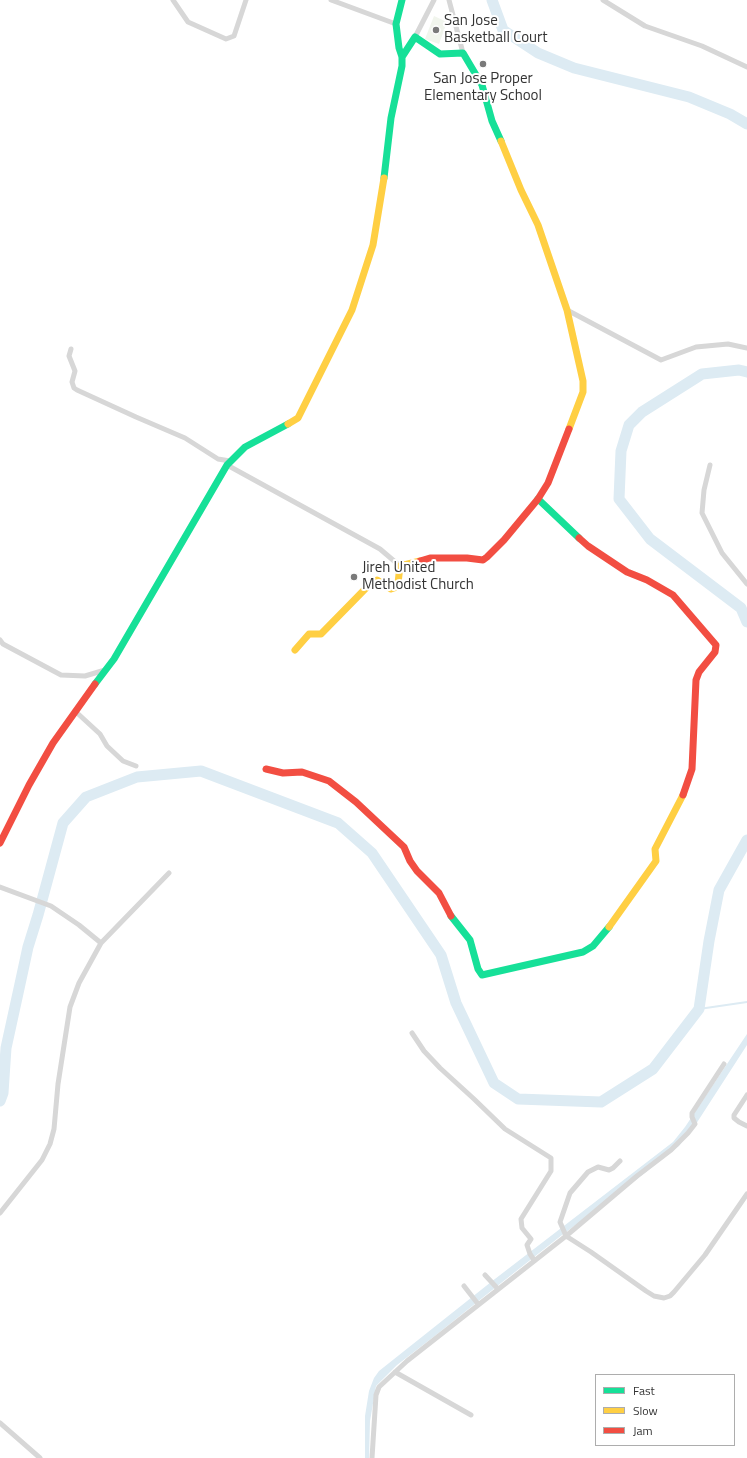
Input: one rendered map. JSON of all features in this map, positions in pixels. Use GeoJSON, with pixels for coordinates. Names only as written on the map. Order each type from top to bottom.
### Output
{"type":"FeatureCollection","features":[{"type":"Feature","properties":{"kind":"street"},"geometry":{"type":"LineString","coordinates":[[173,0],[188,22],[226,39],[234,36],[246,0]]}},
{"type":"Feature","properties":{"kind":"street"},"geometry":{"type":"LineString","coordinates":[[331,0],[396,24]]}},
{"type":"Feature","properties":{"kind":"street"},"geometry":{"type":"LineString","coordinates":[[0,843],[29,784],[53,743],[106,670],[132,630],[228,463],[245,447],[298,418],[352,310],[373,245],[383,183],[391,118],[402,66],[402,57],[399,48],[396,24],[402,0]]}},
{"type":"Feature","properties":{"kind":"street"},"geometry":{"type":"LineString","coordinates":[[402,57],[415,37],[434,0]]}},
{"type":"Feature","properties":{"kind":"street"},"geometry":{"type":"LineString","coordinates":[[400,566],[430,558],[467,558],[483,560],[504,540],[538,499],[548,483],[583,392],[583,381],[567,310],[538,225],[521,190],[492,122],[482,85],[463,53],[449,0]]}},
{"type":"Feature","properties":{"kind":"street"},"geometry":{"type":"LineString","coordinates":[[603,0],[646,26],[702,46],[747,67]]}},
{"type":"Feature","properties":{"kind":"street"},"geometry":{"type":"LineString","coordinates":[[415,37],[440,54],[463,53]]}},
{"type":"Feature","properties":{"kind":"street"},"geometry":{"type":"LineString","coordinates":[[567,310],[661,360],[696,347],[728,344],[747,348]]}},
{"type":"Feature","properties":{"kind":"street"},"geometry":{"type":"LineString","coordinates":[[71,349],[70,356],[75,371],[72,382],[74,388],[185,438],[218,459],[228,463],[380,549],[400,566]]}},
{"type":"Feature","properties":{"kind":"street"},"geometry":{"type":"LineString","coordinates":[[710,465],[704,490],[702,513],[722,553],[747,584]]}},
{"type":"Feature","properties":{"kind":"street"},"geometry":{"type":"LineString","coordinates":[[266,769],[283,774],[302,772],[329,781],[356,802],[404,847],[410,861],[417,871],[440,893],[451,916],[470,940],[478,969],[482,975],[583,952],[593,946],[624,908],[656,861],[655,849],[686,790],[692,769],[696,680],[699,672],[715,652],[716,645],[673,595],[647,580],[627,572],[588,546],[538,499]]}},
{"type":"Feature","properties":{"kind":"street"},"geometry":{"type":"LineString","coordinates":[[295,650],[309,634],[321,634],[370,584],[377,580],[387,588],[394,588],[398,583],[400,566]]}},
{"type":"Feature","properties":{"kind":"street"},"geometry":{"type":"LineString","coordinates":[[0,640],[61,675],[85,676],[106,670]]}},
{"type":"Feature","properties":{"kind":"street"},"geometry":{"type":"LineString","coordinates":[[76,710],[100,734],[108,746],[123,761],[136,766]]}},
{"type":"Feature","properties":{"kind":"street"},"geometry":{"type":"LineString","coordinates":[[0,1213],[48,1151],[54,1129],[57,1089],[70,1007],[79,983],[101,943],[168,873]]}},
{"type":"Feature","properties":{"kind":"street"},"geometry":{"type":"LineString","coordinates":[[0,887],[51,906],[79,925],[101,943]]}},
{"type":"Feature","properties":{"kind":"street"},"geometry":{"type":"LineString","coordinates":[[412,1033],[424,1051],[440,1068],[505,1129],[551,1158],[551,1170],[521,1219],[522,1228],[531,1239],[527,1245],[532,1257]]}},
{"type":"Feature","properties":{"kind":"street"},"geometry":{"type":"LineString","coordinates":[[372,1458],[376,1395],[379,1387],[476,1301],[679,1143],[695,1124],[692,1112],[724,1064]]}},
{"type":"Feature","properties":{"kind":"street"},"geometry":{"type":"LineString","coordinates":[[747,1095],[734,1115],[734,1118],[747,1126]]}},
{"type":"Feature","properties":{"kind":"street"},"geometry":{"type":"LineString","coordinates":[[620,1160],[610,1170],[598,1167],[588,1172],[570,1193],[560,1222],[565,1232],[654,1296],[664,1298],[670,1296],[674,1292],[705,1255],[747,1194]]}},
{"type":"Feature","properties":{"kind":"street"},"geometry":{"type":"LineString","coordinates":[[486,1275],[496,1286]]}},
{"type":"Feature","properties":{"kind":"street"},"geometry":{"type":"LineString","coordinates":[[464,1286],[476,1301]]}},
{"type":"Feature","properties":{"kind":"street"},"geometry":{"type":"LineString","coordinates":[[395,1372],[471,1415]]}},
{"type":"Feature","properties":{"kind":"street"},"geometry":{"type":"LineString","coordinates":[[0,1423],[40,1458]]}},
{"type":"Feature","properties":{"kind":"shaded area","name":"San Jose Basketball Court"},"geometry":{"type":"Polygon","coordinates":[[[434,16],[447,22],[439,44],[425,39],[434,16]]]}},
{"type":"Feature","properties":{"kind":"shaded area"},"geometry":{"type":"Polygon","coordinates":[[[747,1034],[747,1045],[696,1124],[679,1146],[562,1235],[397,1365],[376,1386],[370,1421],[369,1458],[365,1458],[365,1416],[369,1391],[374,1378],[379,1371],[491,1282],[673,1142],[685,1127],[747,1034]]]}},
{"type":"Feature","properties":{"kind":"waterway"},"geometry":{"type":"LineString","coordinates":[[492,0],[503,30],[538,53],[574,68],[689,97],[730,114],[747,124]]}},
{"type":"Feature","properties":{"kind":"waterway"},"geometry":{"type":"LineString","coordinates":[[747,372],[739,370],[702,374],[642,412],[629,425],[621,451],[619,499],[650,539],[741,608],[747,622]]}},
{"type":"Feature","properties":{"kind":"waterway"},"geometry":{"type":"LineString","coordinates":[[0,1101],[3,1093],[6,1048],[28,947],[63,823],[86,797],[137,777],[201,771],[338,823],[372,853],[441,955],[456,1003],[494,1083],[518,1099],[601,1102],[653,1069],[699,1009],[709,941],[719,890],[747,840]]}},
{"type":"Feature","properties":{"kind":"waterway"},"geometry":{"type":"LineString","coordinates":[[699,1009],[747,1002]]}},
{"type":"Feature","properties":{"kind":"traffic: fast"},"geometry":{"type":"LineString","coordinates":[[384,178],[391,118],[402,66],[402,57],[399,48],[396,24],[402,0]]}},
{"type":"Feature","properties":{"kind":"traffic: fast"},"geometry":{"type":"LineString","coordinates":[[402,57],[415,37],[440,54],[463,53],[482,85],[492,121],[501,141]]}},
{"type":"Feature","properties":{"kind":"traffic: fast"},"geometry":{"type":"LineString","coordinates":[[95,684],[114,659],[227,465],[245,447],[288,424]]}},
{"type":"Feature","properties":{"kind":"traffic: fast"},"geometry":{"type":"LineString","coordinates":[[538,499],[579,538]]}},
{"type":"Feature","properties":{"kind":"traffic: fast"},"geometry":{"type":"LineString","coordinates":[[451,916],[470,940],[478,969],[482,975],[583,952],[593,946],[609,927]]}},
{"type":"Feature","properties":{"kind":"traffic: slow"},"geometry":{"type":"LineString","coordinates":[[501,141],[521,190],[538,225],[567,310],[583,381],[583,392],[569,429]]}},
{"type":"Feature","properties":{"kind":"traffic: slow"},"geometry":{"type":"LineString","coordinates":[[288,424],[298,418],[352,310],[373,245],[384,178]]}},
{"type":"Feature","properties":{"kind":"traffic: slow"},"geometry":{"type":"LineString","coordinates":[[295,650],[309,634],[321,634],[370,584],[377,580],[391,589],[394,588],[398,583],[400,566],[420,561]]}},
{"type":"Feature","properties":{"kind":"traffic: slow"},"geometry":{"type":"LineString","coordinates":[[609,927],[656,861],[655,849],[683,795]]}},
{"type":"Feature","properties":{"kind":"traffic: jam"},"geometry":{"type":"LineString","coordinates":[[420,561],[430,558],[467,558],[483,560],[487,557],[504,540],[538,499],[548,483],[569,429]]}},
{"type":"Feature","properties":{"kind":"traffic: jam"},"geometry":{"type":"LineString","coordinates":[[579,538],[588,546],[627,572],[647,580],[673,595],[716,645],[715,652],[699,672],[696,680],[692,769],[683,795]]}},
{"type":"Feature","properties":{"kind":"traffic: jam"},"geometry":{"type":"LineString","coordinates":[[0,843],[29,785],[53,743],[95,684]]}},
{"type":"Feature","properties":{"kind":"traffic: jam"},"geometry":{"type":"LineString","coordinates":[[266,769],[283,773],[302,772],[329,781],[356,802],[404,847],[410,861],[417,871],[439,893],[451,916]]}},
{"type":"Feature","properties":{"kind":"place","name":"San Jose Basketball Court"},"geometry":{"type":"Point","coordinates":[436,30]}},
{"type":"Feature","properties":{"kind":"place","name":"San Jose Proper Elementary School"},"geometry":{"type":"Point","coordinates":[483,64]}},
{"type":"Feature","properties":{"kind":"place","name":"Jireh United Methodist Church"},"geometry":{"type":"Point","coordinates":[354,577]}}]}
